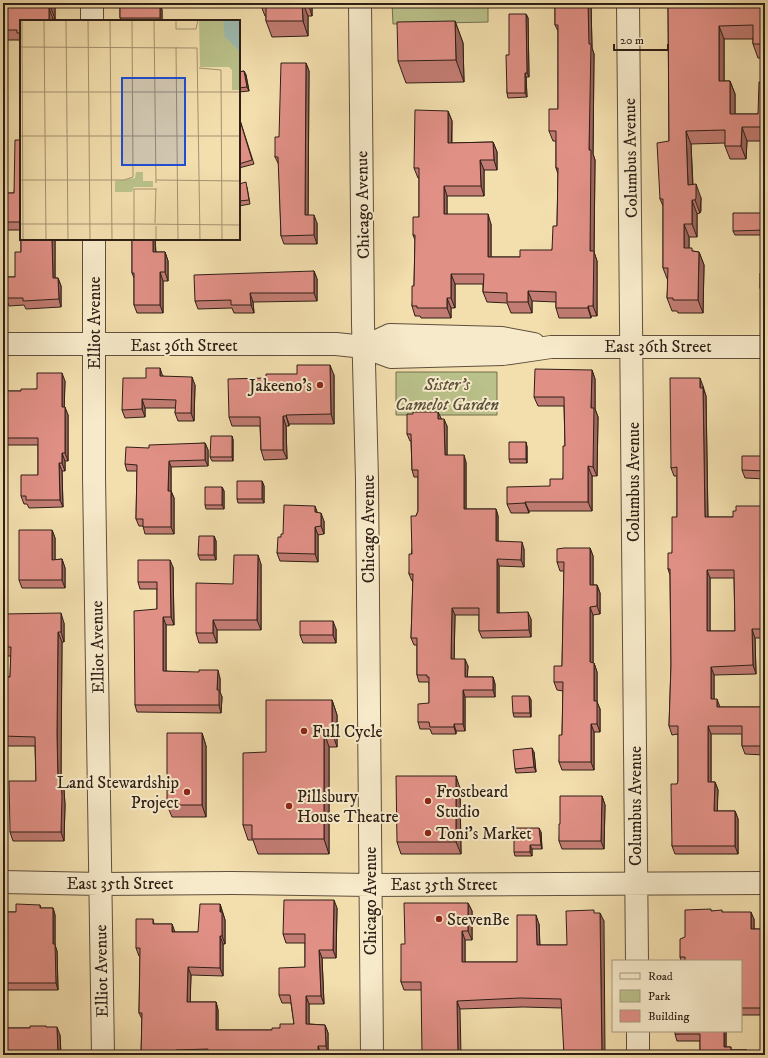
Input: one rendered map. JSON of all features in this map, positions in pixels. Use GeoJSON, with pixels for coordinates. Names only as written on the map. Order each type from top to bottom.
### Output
{"type":"FeatureCollection","features":[{"type":"Feature","properties":{"kind":"street"},"geometry":{"type":"LineString","coordinates":[[92,3],[92,20]]}},
{"type":"Feature","properties":{"kind":"street","name":"Chicago Avenue"},"geometry":{"type":"LineString","coordinates":[[360,3],[364,346],[368,480],[372,1055]]}},
{"type":"Feature","properties":{"kind":"street","name":"Columbus Avenue"},"geometry":{"type":"LineString","coordinates":[[628,3],[637,960]]}},
{"type":"Feature","properties":{"kind":"street","name":"Elliot Avenue"},"geometry":{"type":"LineString","coordinates":[[94,240],[94,476],[103,1055]]}},
{"type":"Feature","properties":{"kind":"street","name":"East 36th Street"},"geometry":{"type":"LineString","coordinates":[[3,344],[336,344],[364,346],[391,357],[503,354],[551,346],[765,347]]}},
{"type":"Feature","properties":{"kind":"street","name":"East 35th Street"},"geometry":{"type":"LineString","coordinates":[[3,882],[100,884],[231,883],[370,885],[765,883]]}},
{"type":"Feature","properties":{"kind":"street"},"geometry":{"type":"LineString","coordinates":[[638,1032],[638,1055]]}},
{"type":"Feature","properties":{"kind":"green space"},"geometry":{"type":"Polygon","coordinates":[[[392,3],[488,3],[488,22],[393,24],[392,3]]]}},
{"type":"Feature","properties":{"kind":"green space","name":"Sister's Camelot Garden"},"geometry":{"type":"Polygon","coordinates":[[[396,372],[497,372],[497,415],[396,415],[396,372]]]}},
{"type":"Feature","properties":{"kind":"building"},"geometry":{"type":"Polygon","coordinates":[[[3,3],[51,3],[51,8],[49,8],[49,20],[20,20],[20,33],[17,33],[17,30],[3,30],[3,3]]]}},
{"type":"Feature","properties":{"kind":"building"},"geometry":{"type":"Polygon","coordinates":[[[120,3],[160,3],[160,18],[120,18],[120,3]]]}},
{"type":"Feature","properties":{"kind":"building"},"geometry":{"type":"Polygon","coordinates":[[[266,3],[302,3],[303,21],[266,21],[266,3]]]}},
{"type":"Feature","properties":{"kind":"building"},"geometry":{"type":"Polygon","coordinates":[[[555,3],[588,3],[589,44],[591,44],[589,150],[591,150],[590,251],[594,251],[593,306],[588,306],[588,308],[556,308],[556,292],[528,291],[528,302],[507,302],[507,293],[483,292],[484,274],[451,274],[451,298],[447,298],[447,308],[417,308],[417,306],[412,306],[415,235],[413,235],[413,217],[419,217],[419,168],[414,168],[415,110],[448,111],[448,143],[493,142],[494,160],[480,160],[481,186],[444,186],[444,214],[488,214],[488,257],[520,257],[520,250],[552,250],[553,226],[557,226],[558,168],[556,168],[556,131],[549,131],[549,109],[558,109],[558,25],[555,25],[555,3]]]}},
{"type":"Feature","properties":{"kind":"building"},"geometry":{"type":"Polygon","coordinates":[[[668,3],[765,3],[765,44],[753,44],[753,25],[719,26],[719,81],[730,81],[730,114],[758,114],[759,82],[765,82],[765,127],[742,127],[741,146],[725,146],[725,130],[686,131],[688,185],[696,184],[696,198],[695,200],[692,200],[692,224],[684,224],[684,248],[692,248],[692,251],[699,252],[698,300],[673,300],[673,298],[667,298],[668,268],[663,268],[663,199],[660,199],[657,143],[669,141],[668,3]]]}},
{"type":"Feature","properties":{"kind":"building"},"geometry":{"type":"Polygon","coordinates":[[[509,14],[526,14],[527,73],[525,73],[525,93],[507,93],[506,55],[509,55],[509,14]]]}},
{"type":"Feature","properties":{"kind":"building"},"geometry":{"type":"Polygon","coordinates":[[[455,21],[456,60],[398,61],[397,22],[455,21]]]}},
{"type":"Feature","properties":{"kind":"building"},"geometry":{"type":"Polygon","coordinates":[[[281,63],[306,63],[305,215],[314,215],[314,235],[281,236],[278,157],[275,157],[275,137],[279,137],[281,63]]]}},
{"type":"Feature","properties":{"kind":"building"},"geometry":{"type":"Polygon","coordinates":[[[244,71],[247,87],[240,88],[240,72],[244,71]]]}},
{"type":"Feature","properties":{"kind":"building"},"geometry":{"type":"Polygon","coordinates":[[[240,120],[252,160],[240,164],[240,120]]]}},
{"type":"Feature","properties":{"kind":"building"},"geometry":{"type":"Polygon","coordinates":[[[15,140],[20,140],[20,222],[3,222],[3,193],[14,193],[15,140]]]}},
{"type":"Feature","properties":{"kind":"building"},"geometry":{"type":"Polygon","coordinates":[[[246,182],[249,200],[240,201],[240,184],[246,182]]]}},
{"type":"Feature","properties":{"kind":"building"},"geometry":{"type":"Polygon","coordinates":[[[733,213],[765,213],[765,230],[733,231],[733,213]]]}},
{"type":"Feature","properties":{"kind":"building"},"geometry":{"type":"Polygon","coordinates":[[[21,240],[52,240],[53,278],[58,278],[59,299],[23,301],[23,298],[6,298],[6,293],[3,293],[3,277],[15,277],[15,252],[21,252],[21,240]]]}},
{"type":"Feature","properties":{"kind":"building"},"geometry":{"type":"Polygon","coordinates":[[[132,240],[153,240],[153,252],[165,252],[165,272],[160,272],[160,305],[134,305],[134,273],[132,273],[132,240]]]}},
{"type":"Feature","properties":{"kind":"building"},"geometry":{"type":"Polygon","coordinates":[[[314,271],[314,293],[250,293],[251,305],[231,305],[231,300],[195,301],[194,275],[314,271]]]}},
{"type":"Feature","properties":{"kind":"building"},"geometry":{"type":"Polygon","coordinates":[[[760,273],[765,273],[765,288],[760,288],[760,273]]]}},
{"type":"Feature","properties":{"kind":"building"},"geometry":{"type":"Polygon","coordinates":[[[297,365],[330,365],[331,414],[283,416],[283,450],[261,450],[260,417],[229,417],[228,379],[266,378],[266,374],[297,374],[297,365]]]}},
{"type":"Feature","properties":{"kind":"building"},"geometry":{"type":"Polygon","coordinates":[[[146,368],[160,368],[160,376],[192,377],[191,413],[175,413],[176,400],[142,399],[142,409],[122,410],[123,378],[146,378],[146,368]]]}},
{"type":"Feature","properties":{"kind":"building"},"geometry":{"type":"Polygon","coordinates":[[[535,369],[592,370],[591,408],[594,408],[593,467],[588,466],[588,502],[525,502],[507,504],[507,487],[550,486],[550,479],[563,479],[563,446],[565,446],[564,397],[534,397],[535,369]]]}},
{"type":"Feature","properties":{"kind":"building"},"geometry":{"type":"Polygon","coordinates":[[[37,373],[62,373],[62,407],[65,407],[65,453],[62,453],[62,463],[59,463],[60,500],[26,500],[26,496],[21,496],[21,475],[38,475],[38,438],[3,438],[3,391],[37,389],[37,373]]]}},
{"type":"Feature","properties":{"kind":"building"},"geometry":{"type":"Polygon","coordinates":[[[670,378],[700,378],[700,388],[703,388],[705,517],[733,517],[733,511],[736,511],[736,506],[765,506],[765,629],[752,629],[753,665],[711,667],[711,699],[717,699],[717,707],[765,707],[765,746],[742,746],[742,726],[708,726],[708,782],[715,782],[714,811],[735,811],[735,846],[672,846],[671,784],[677,784],[678,781],[678,726],[669,726],[671,665],[670,569],[668,569],[668,553],[672,553],[672,517],[677,517],[677,467],[671,468],[670,378]],[[707,570],[707,631],[735,631],[734,570],[707,570]]]}},
{"type":"Feature","properties":{"kind":"building"},"geometry":{"type":"Polygon","coordinates":[[[413,412],[438,412],[438,419],[444,419],[445,455],[464,455],[464,509],[496,509],[496,541],[522,542],[521,560],[497,559],[497,613],[528,612],[529,630],[479,631],[479,608],[452,608],[451,659],[465,659],[465,677],[493,677],[493,690],[463,690],[463,724],[454,724],[454,727],[430,727],[429,722],[418,722],[418,704],[429,703],[429,677],[427,677],[427,675],[417,675],[417,638],[411,638],[413,574],[409,574],[409,554],[412,554],[411,516],[416,516],[418,511],[418,470],[412,470],[411,434],[407,434],[407,414],[413,414],[413,412]]]}},
{"type":"Feature","properties":{"kind":"building"},"geometry":{"type":"Polygon","coordinates":[[[762,422],[765,422],[765,471],[742,470],[742,456],[762,456],[762,422]]]}},
{"type":"Feature","properties":{"kind":"building"},"geometry":{"type":"Polygon","coordinates":[[[211,436],[232,436],[232,457],[210,457],[211,436]]]}},
{"type":"Feature","properties":{"kind":"building"},"geometry":{"type":"Polygon","coordinates":[[[509,442],[526,442],[526,459],[509,459],[509,442]]]}},
{"type":"Feature","properties":{"kind":"building"},"geometry":{"type":"Polygon","coordinates":[[[205,443],[205,460],[169,461],[168,491],[171,491],[171,527],[143,527],[143,519],[136,519],[137,465],[125,464],[126,447],[149,448],[149,445],[205,443]]]}},
{"type":"Feature","properties":{"kind":"building"},"geometry":{"type":"Polygon","coordinates":[[[237,481],[262,481],[262,499],[237,499],[237,481]]]}},
{"type":"Feature","properties":{"kind":"building"},"geometry":{"type":"Polygon","coordinates":[[[205,487],[222,487],[222,505],[205,505],[205,487]]]}},
{"type":"Feature","properties":{"kind":"building"},"geometry":{"type":"Polygon","coordinates":[[[284,505],[315,506],[315,512],[321,513],[321,526],[315,527],[315,554],[277,553],[278,537],[281,537],[281,534],[283,534],[284,505]]]}},
{"type":"Feature","properties":{"kind":"building"},"geometry":{"type":"Polygon","coordinates":[[[19,530],[52,530],[52,560],[62,559],[62,580],[19,580],[19,530]]]}},
{"type":"Feature","properties":{"kind":"building"},"geometry":{"type":"Polygon","coordinates":[[[199,536],[214,536],[214,555],[198,555],[199,536]]]}},
{"type":"Feature","properties":{"kind":"building"},"geometry":{"type":"Polygon","coordinates":[[[590,548],[590,585],[597,585],[597,606],[590,607],[590,662],[594,663],[594,701],[597,701],[597,724],[591,724],[591,762],[559,762],[559,735],[562,735],[563,682],[554,682],[554,666],[562,666],[564,562],[557,562],[557,549],[590,548]]]}},
{"type":"Feature","properties":{"kind":"building"},"geometry":{"type":"Polygon","coordinates":[[[234,555],[258,555],[257,620],[213,620],[213,633],[196,633],[196,583],[233,584],[234,555]]]}},
{"type":"Feature","properties":{"kind":"building"},"geometry":{"type":"Polygon","coordinates":[[[138,560],[170,560],[171,617],[163,617],[163,671],[199,672],[199,670],[218,670],[217,690],[219,690],[219,705],[135,705],[134,611],[157,609],[157,582],[138,582],[138,560]]]}},
{"type":"Feature","properties":{"kind":"building"},"geometry":{"type":"Polygon","coordinates":[[[61,613],[61,632],[58,632],[57,734],[58,781],[61,781],[62,796],[61,832],[10,832],[9,781],[36,781],[35,737],[3,736],[3,677],[10,677],[11,647],[3,647],[3,614],[61,613]]]}},
{"type":"Feature","properties":{"kind":"building"},"geometry":{"type":"Polygon","coordinates":[[[300,621],[333,621],[333,635],[300,635],[300,621]]]}},
{"type":"Feature","properties":{"kind":"building"},"geometry":{"type":"Polygon","coordinates":[[[512,696],[529,696],[530,713],[513,713],[512,696]]]}},
{"type":"Feature","properties":{"kind":"building"},"geometry":{"type":"Polygon","coordinates":[[[266,700],[332,700],[332,732],[324,732],[324,839],[252,839],[252,825],[243,825],[243,753],[266,752],[266,700]]]}},
{"type":"Feature","properties":{"kind":"building"},"geometry":{"type":"Polygon","coordinates":[[[167,733],[202,733],[202,805],[167,805],[167,733]]]}},
{"type":"Feature","properties":{"kind":"building"},"geometry":{"type":"Polygon","coordinates":[[[532,748],[534,767],[515,769],[513,750],[532,748]]]}},
{"type":"Feature","properties":{"kind":"building"},"geometry":{"type":"Polygon","coordinates":[[[396,776],[456,776],[456,842],[397,842],[396,776]]]}},
{"type":"Feature","properties":{"kind":"building"},"geometry":{"type":"Polygon","coordinates":[[[560,796],[602,796],[601,841],[559,841],[560,796]]]}},
{"type":"Feature","properties":{"kind":"building"},"geometry":{"type":"Polygon","coordinates":[[[514,828],[539,828],[541,845],[530,845],[530,852],[514,852],[514,828]]]}},
{"type":"Feature","properties":{"kind":"building"},"geometry":{"type":"Polygon","coordinates":[[[284,900],[334,900],[333,950],[319,950],[321,996],[306,996],[306,1024],[325,1025],[326,1046],[318,1046],[318,1055],[208,1055],[208,1049],[176,1050],[176,1055],[141,1055],[142,1013],[139,1013],[140,948],[136,948],[136,919],[153,919],[153,924],[172,924],[172,932],[198,932],[200,904],[220,904],[220,912],[222,912],[222,936],[220,936],[220,968],[188,967],[187,1002],[216,1002],[216,1030],[272,1030],[272,1028],[280,1028],[280,1024],[294,1024],[290,995],[279,995],[279,968],[305,967],[305,934],[283,934],[284,900]]]}},
{"type":"Feature","properties":{"kind":"building"},"geometry":{"type":"Polygon","coordinates":[[[404,903],[468,903],[468,931],[462,931],[462,962],[517,962],[517,915],[536,915],[537,945],[567,945],[566,911],[594,910],[594,913],[600,913],[602,1055],[564,1055],[561,999],[520,998],[457,1001],[458,1055],[422,1055],[421,982],[401,982],[401,944],[405,944],[404,903]]]}},
{"type":"Feature","properties":{"kind":"building"},"geometry":{"type":"Polygon","coordinates":[[[16,904],[40,905],[40,908],[53,908],[53,944],[55,944],[56,983],[3,983],[3,912],[16,912],[16,904]]]}},
{"type":"Feature","properties":{"kind":"building"},"geometry":{"type":"Polygon","coordinates":[[[711,909],[711,911],[722,910],[722,912],[751,912],[751,929],[765,929],[765,1008],[742,1008],[742,960],[685,960],[685,957],[680,957],[680,939],[685,937],[685,910],[711,909]]]}},
{"type":"Feature","properties":{"kind":"building"},"geometry":{"type":"Polygon","coordinates":[[[30,1026],[57,1027],[58,1055],[5,1055],[5,1048],[3,1048],[3,1028],[30,1028],[30,1026]]]}},
{"type":"Feature","properties":{"kind":"building"},"geometry":{"type":"Polygon","coordinates":[[[675,1032],[724,1032],[724,1047],[731,1047],[731,1050],[747,1050],[747,1055],[700,1055],[700,1034],[675,1034],[675,1032]]]}},
{"type":"Feature","properties":{"kind":"place","name":"Jakeeno's"},"geometry":{"type":"Point","coordinates":[320,385]}},
{"type":"Feature","properties":{"kind":"place","name":"Full Cycle"},"geometry":{"type":"Point","coordinates":[304,731]}},
{"type":"Feature","properties":{"kind":"place","name":"Land Stewardship Project"},"geometry":{"type":"Point","coordinates":[187,792]}},
{"type":"Feature","properties":{"kind":"place","name":"Frostbeard Studio"},"geometry":{"type":"Point","coordinates":[428,801]}},
{"type":"Feature","properties":{"kind":"place","name":"Pillsbury House Theatre"},"geometry":{"type":"Point","coordinates":[289,806]}},
{"type":"Feature","properties":{"kind":"place","name":"Toni's Market"},"geometry":{"type":"Point","coordinates":[428,833]}},
{"type":"Feature","properties":{"kind":"place","name":"StevenBe"},"geometry":{"type":"Point","coordinates":[439,919]}}]}
